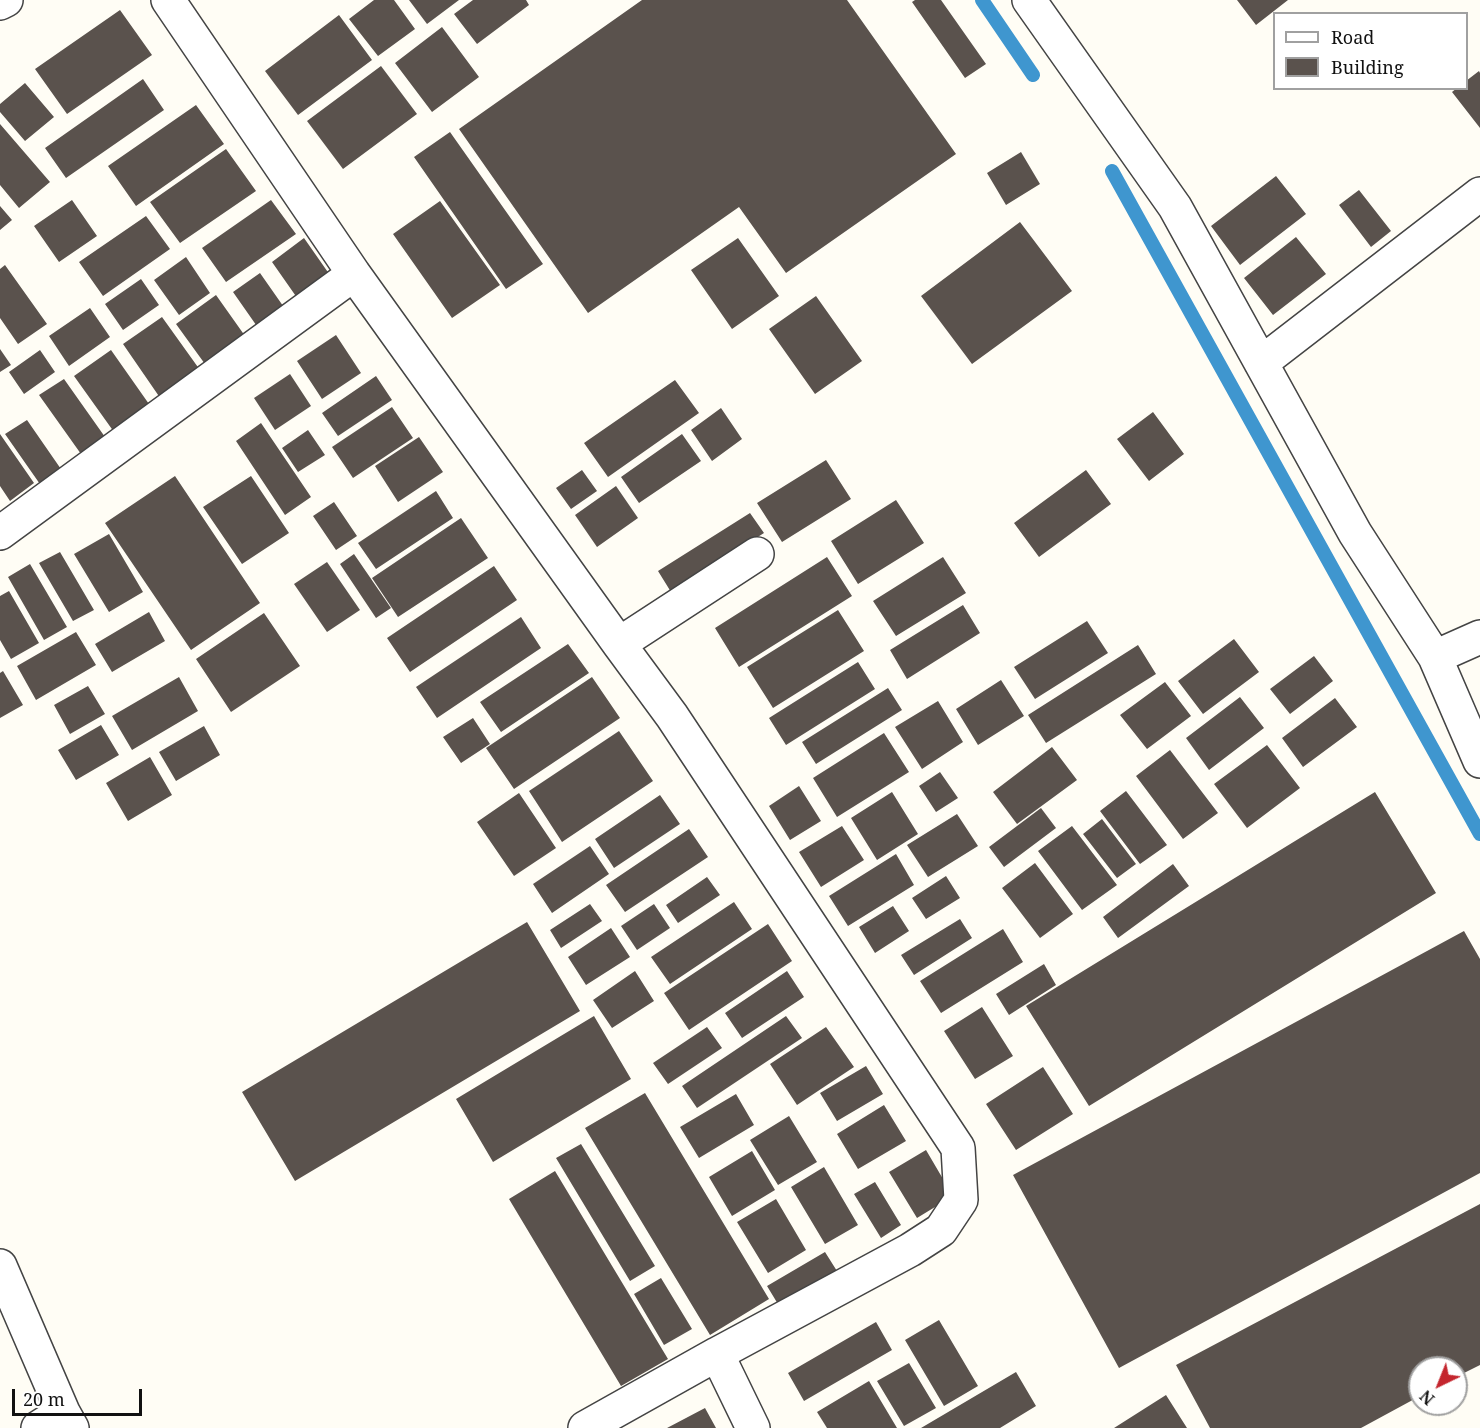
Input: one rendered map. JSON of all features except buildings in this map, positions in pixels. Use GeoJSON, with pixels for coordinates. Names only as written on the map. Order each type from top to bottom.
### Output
{"type":"FeatureCollection","features":[{"type":"Feature","properties":{"kind":"street"},"geometry":{"type":"LineString","coordinates":[[0,3],[6,0]]}},
{"type":"Feature","properties":{"kind":"street"},"geometry":{"type":"LineString","coordinates":[[168,0],[354,274],[672,716],[958,1149],[961,1200],[941,1230],[910,1250],[585,1428]]}},
{"type":"Feature","properties":{"kind":"street"},"geometry":{"type":"LineString","coordinates":[[1029,0],[1175,207],[1355,533],[1435,657],[1480,761]]}},
{"type":"Feature","properties":{"kind":"street"},"geometry":{"type":"LineString","coordinates":[[1262,363],[1480,194]]}},
{"type":"Feature","properties":{"kind":"street"},"geometry":{"type":"LineString","coordinates":[[0,533],[354,274]]}},
{"type":"Feature","properties":{"kind":"street"},"geometry":{"type":"LineString","coordinates":[[619,644],[757,554]]}},
{"type":"Feature","properties":{"kind":"street"},"geometry":{"type":"LineString","coordinates":[[1435,657],[1480,637]]}},
{"type":"Feature","properties":{"kind":"street"},"geometry":{"type":"LineString","coordinates":[[0,1266],[58,1423]]}},
{"type":"Feature","properties":{"kind":"street"},"geometry":{"type":"LineString","coordinates":[[717,1354],[753,1428]]}},
{"type":"Feature","properties":{"kind":"waterway"},"geometry":{"type":"LineString","coordinates":[[982,0],[1033,75]]}},
{"type":"Feature","properties":{"kind":"waterway"},"geometry":{"type":"LineString","coordinates":[[1112,171],[1480,834]]}}]}
